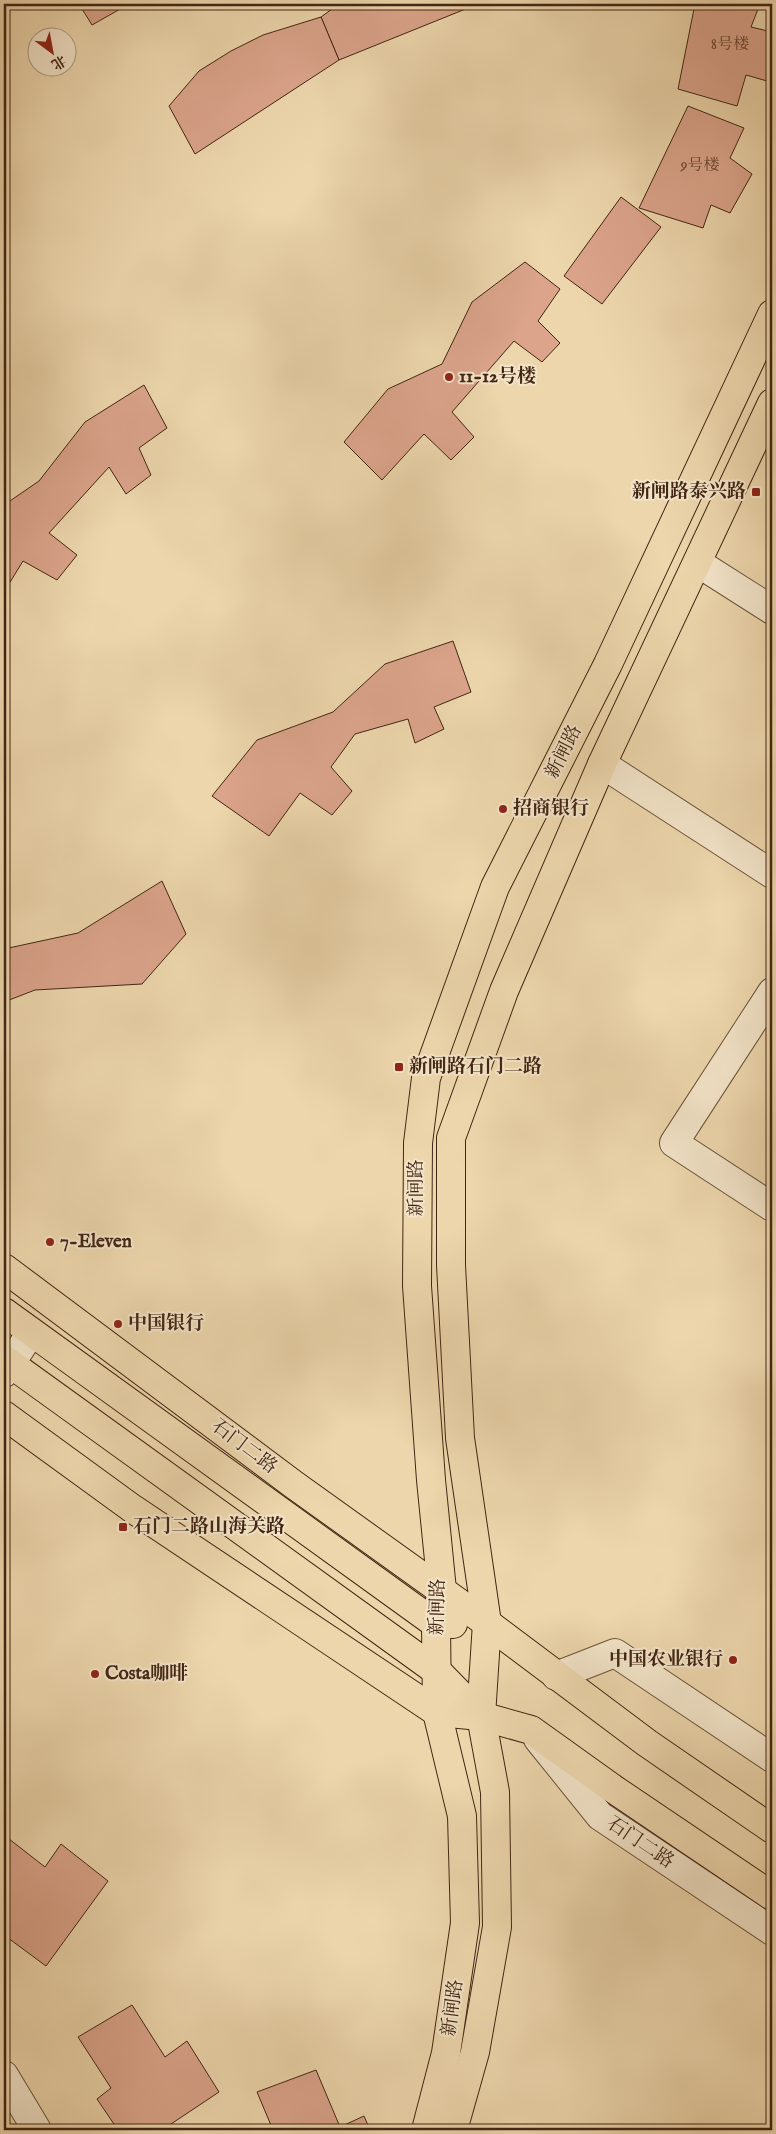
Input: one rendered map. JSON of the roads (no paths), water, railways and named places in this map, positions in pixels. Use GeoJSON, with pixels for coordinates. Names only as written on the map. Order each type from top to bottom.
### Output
{"type":"FeatureCollection","features":[{"type":"Feature","properties":{"kind":"main road","name":"新闸路"},"geometry":{"type":"LineString","coordinates":[[426,2130],[446,2053],[465,1923],[462,1816],[437,1712],[436,1624],[442,1590],[431,1480],[417,1286],[418,1143],[426,1078],[495,887],[608,664],[772,314]]}},
{"type":"Feature","properties":{"kind":"main road","name":"新闸路"},"geometry":{"type":"LineString","coordinates":[[453,2130],[475,2052],[497,1927],[495,1792],[481,1716],[487,1623],[460,1438],[450,1265],[451,1138],[504,991],[602,764],[698,564],[734,482],[772,403]]}},
{"type":"Feature","properties":{"kind":"main road","name":"石门二路"},"geometry":{"type":"LineString","coordinates":[[4,1268],[293,1484],[442,1590],[647,1743],[772,1829]]}},
{"type":"Feature","properties":{"kind":"main road","name":"石门二路"},"geometry":{"type":"LineString","coordinates":[[4,1312],[436,1624]]}},
{"type":"Feature","properties":{"kind":"main road"},"geometry":{"type":"LineString","coordinates":[[6,1366],[438,1672],[481,1716]]}},
{"type":"Feature","properties":{"kind":"main road","name":"石门二路"},"geometry":{"type":"LineString","coordinates":[[4,1415],[133,1509],[437,1712],[481,1716],[531,1730],[612,1788],[772,1896]]}},
{"type":"Feature","properties":{"kind":"main road"},"geometry":{"type":"LineString","coordinates":[[436,1624],[487,1623]]}},
{"type":"Feature","properties":{"kind":"street"},"geometry":{"type":"LineString","coordinates":[[698,564],[772,610]]}},
{"type":"Feature","properties":{"kind":"street"},"geometry":{"type":"LineString","coordinates":[[602,764],[772,874]]}},
{"type":"Feature","properties":{"kind":"street"},"geometry":{"type":"LineString","coordinates":[[772,992],[674,1143],[772,1207]]}},
{"type":"Feature","properties":{"kind":"street"},"geometry":{"type":"LineString","coordinates":[[6,1366],[31,1333]]}},
{"type":"Feature","properties":{"kind":"street"},"geometry":{"type":"LineString","coordinates":[[556,1676],[615,1653],[772,1758]]}},
{"type":"Feature","properties":{"kind":"street","name":"石门二路"},"geometry":{"type":"LineString","coordinates":[[531,1730],[600,1816],[772,1931]]}},
{"type":"Feature","properties":{"kind":"street"},"geometry":{"type":"LineString","coordinates":[[4,2075],[37,2130]]}},
{"type":"Feature","properties":{"kind":"place","name":"11-12号楼"},"geometry":{"type":"Point","coordinates":[449,377]}},
{"type":"Feature","properties":{"kind":"place","name":"新闸路泰兴路"},"geometry":{"type":"Point","coordinates":[756,492]}},
{"type":"Feature","properties":{"kind":"place","name":"招商银行"},"geometry":{"type":"Point","coordinates":[503,809]}},
{"type":"Feature","properties":{"kind":"place","name":"新闸路石门二路"},"geometry":{"type":"Point","coordinates":[399,1067]}},
{"type":"Feature","properties":{"kind":"place","name":"7-Eleven"},"geometry":{"type":"Point","coordinates":[50,1242]}},
{"type":"Feature","properties":{"kind":"place","name":"中国银行"},"geometry":{"type":"Point","coordinates":[118,1324]}},
{"type":"Feature","properties":{"kind":"place","name":"石门二路山海关路"},"geometry":{"type":"Point","coordinates":[123,1527]}},
{"type":"Feature","properties":{"kind":"place","name":"中国农业银行"},"geometry":{"type":"Point","coordinates":[733,1660]}},
{"type":"Feature","properties":{"kind":"place","name":"Costa咖啡"},"geometry":{"type":"Point","coordinates":[95,1674]}}]}
